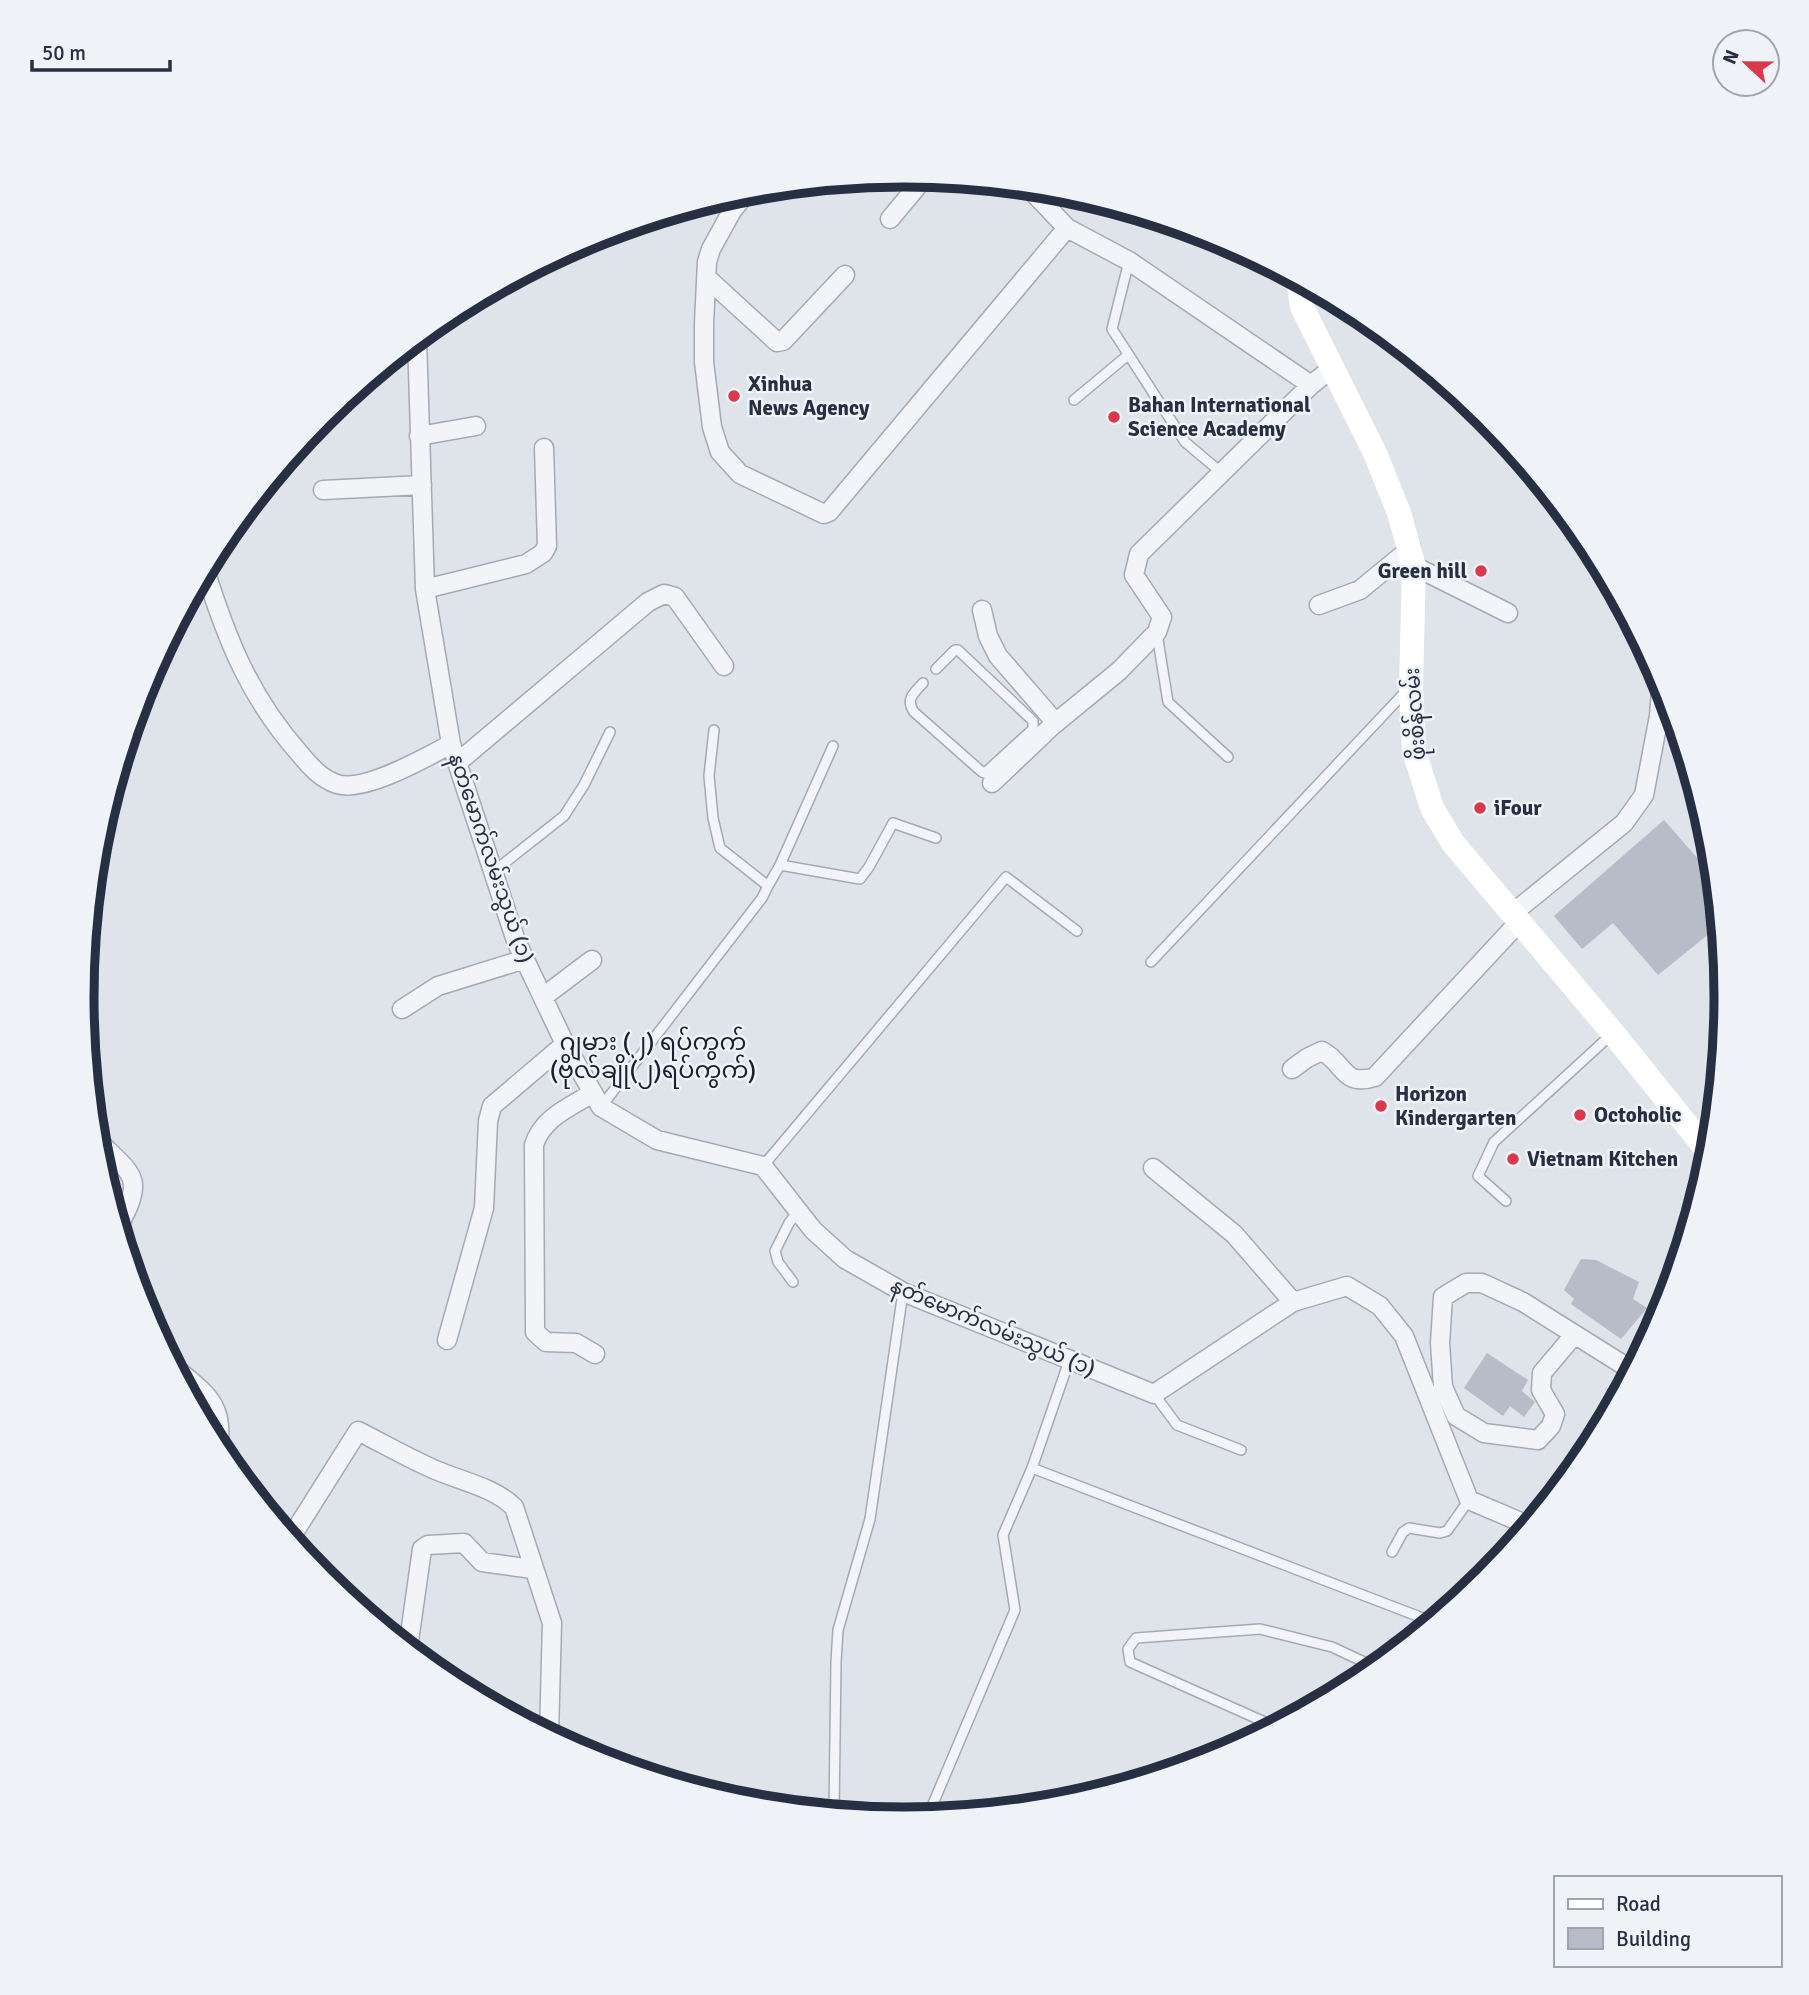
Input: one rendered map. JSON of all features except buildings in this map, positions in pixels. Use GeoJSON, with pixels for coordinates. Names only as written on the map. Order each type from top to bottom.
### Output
{"type":"FeatureCollection","features":[{"type":"Feature","properties":{"kind":"main road","name":"ဖိုးစိန်လမ်း"},"geometry":{"type":"LineString","coordinates":[[1300,290],[1302,307],[1375,453],[1413,557],[1411,687],[1414,751],[1432,807],[1453,843],[1701,1143]]}},
{"type":"Feature","properties":{"kind":"street"},"geometry":{"type":"LineString","coordinates":[[890,219],[916,187]]}},
{"type":"Feature","properties":{"kind":"street"},"geometry":{"type":"LineString","coordinates":[[1039,199],[1067,228],[1129,261],[1311,385]]}},
{"type":"Feature","properties":{"kind":"street"},"geometry":{"type":"LineString","coordinates":[[737,205],[711,249],[707,262],[704,362],[708,404],[720,452],[740,474],[824,514],[829,512],[1067,228]]}},
{"type":"Feature","properties":{"kind":"street"},"geometry":{"type":"LineString","coordinates":[[707,278],[777,342],[783,341],[845,275]]}},
{"type":"Feature","properties":{"kind":"street","name":"နတ်မောက်လမ်းသွယ် (၁)"},"geometry":{"type":"LineString","coordinates":[[415,352],[425,590],[451,744],[516,941],[565,1044],[597,1100],[657,1140],[764,1166],[813,1230],[845,1259],[903,1292],[1154,1394]]}},
{"type":"Feature","properties":{"kind":"street"},"geometry":{"type":"LineString","coordinates":[[991,778],[1119,671],[1157,632],[1162,617],[1134,575],[1139,555],[1311,385],[1331,369]]}},
{"type":"Feature","properties":{"kind":"street"},"geometry":{"type":"LineString","coordinates":[[419,436],[476,426]]}},
{"type":"Feature","properties":{"kind":"street"},"geometry":{"type":"LineString","coordinates":[[425,590],[526,564],[543,553],[547,546],[544,448]]}},
{"type":"Feature","properties":{"kind":"street"},"geometry":{"type":"LineString","coordinates":[[323,490],[422,485]]}},
{"type":"Feature","properties":{"kind":"street"},"geometry":{"type":"LineString","coordinates":[[1319,605],[1360,590],[1413,557],[1508,613]]}},
{"type":"Feature","properties":{"kind":"street"},"geometry":{"type":"LineString","coordinates":[[209,583],[222,626],[254,693],[291,744],[315,771],[338,784],[361,784],[415,764],[451,744]]}},
{"type":"Feature","properties":{"kind":"street"},"geometry":{"type":"LineString","coordinates":[[457,763],[648,602],[664,594],[676,597],[724,666]]}},
{"type":"Feature","properties":{"kind":"street"},"geometry":{"type":"LineString","coordinates":[[982,610],[988,636],[998,656],[1056,723]]}},
{"type":"Feature","properties":{"kind":"street"},"geometry":{"type":"LineString","coordinates":[[1292,1069],[1307,1058],[1322,1052],[1348,1077],[1362,1081],[1375,1077],[1516,918],[1624,823],[1644,795],[1660,706]]}},
{"type":"Feature","properties":{"kind":"street"},"geometry":{"type":"LineString","coordinates":[[402,1009],[438,985],[525,959]]}},
{"type":"Feature","properties":{"kind":"street"},"geometry":{"type":"LineString","coordinates":[[543,997],[592,960]]}},
{"type":"Feature","properties":{"kind":"street"},"geometry":{"type":"LineString","coordinates":[[447,1340],[484,1208],[488,1121],[492,1106],[565,1044]]}},
{"type":"Feature","properties":{"kind":"street"},"geometry":{"type":"LineString","coordinates":[[595,1354],[576,1343],[546,1342],[535,1332],[534,1145],[537,1134],[544,1125],[597,1100]]}},
{"type":"Feature","properties":{"kind":"street"},"geometry":{"type":"LineString","coordinates":[[109,1152],[130,1172],[135,1187],[124,1215]]}},
{"type":"Feature","properties":{"kind":"street"},"geometry":{"type":"LineString","coordinates":[[1153,1168],[1234,1234],[1293,1302]]}},
{"type":"Feature","properties":{"kind":"street"},"geometry":{"type":"LineString","coordinates":[[1574,1335],[1542,1373],[1541,1390],[1555,1413],[1551,1426],[1538,1440],[1483,1433],[1456,1416],[1443,1387],[1440,1343],[1443,1297],[1466,1283],[1482,1283],[1523,1302],[1625,1366]]}},
{"type":"Feature","properties":{"kind":"street"},"geometry":{"type":"LineString","coordinates":[[1154,1394],[1293,1302],[1346,1286],[1380,1306],[1404,1336],[1469,1500],[1522,1522]]}},
{"type":"Feature","properties":{"kind":"street"},"geometry":{"type":"LineString","coordinates":[[192,1382],[203,1391],[218,1411],[218,1427]]}},
{"type":"Feature","properties":{"kind":"street"},"geometry":{"type":"LineString","coordinates":[[295,1531],[358,1431],[429,1467],[490,1490],[505,1499],[514,1507],[552,1623],[549,1725]]}},
{"type":"Feature","properties":{"kind":"street"},"geometry":{"type":"LineString","coordinates":[[409,1639],[422,1549],[428,1545],[464,1544],[482,1562],[533,1569]]}},
{"type":"Feature","properties":{"kind":"lane"},"geometry":{"type":"LineString","coordinates":[[1129,261],[1112,329],[1185,442],[1223,474]]}},
{"type":"Feature","properties":{"kind":"lane"},"geometry":{"type":"LineString","coordinates":[[1074,400],[1128,355]]}},
{"type":"Feature","properties":{"kind":"lane"},"geometry":{"type":"LineString","coordinates":[[1157,632],[1168,702],[1228,757]]}},
{"type":"Feature","properties":{"kind":"lane"},"geometry":{"type":"LineString","coordinates":[[923,683],[911,696],[910,706],[991,778],[1033,729],[1033,720],[958,650],[936,669]]}},
{"type":"Feature","properties":{"kind":"lane"},"geometry":{"type":"LineString","coordinates":[[1151,962],[1411,687]]}},
{"type":"Feature","properties":{"kind":"lane"},"geometry":{"type":"LineString","coordinates":[[714,730],[709,776],[713,818],[720,848],[768,886]]}},
{"type":"Feature","properties":{"kind":"lane"},"geometry":{"type":"LineString","coordinates":[[493,872],[564,816],[584,785],[610,732]]}},
{"type":"Feature","properties":{"kind":"lane"},"geometry":{"type":"LineString","coordinates":[[597,1100],[762,898],[780,865],[833,746]]}},
{"type":"Feature","properties":{"kind":"lane"},"geometry":{"type":"LineString","coordinates":[[780,865],[860,879],[893,823],[936,838]]}},
{"type":"Feature","properties":{"kind":"lane"},"geometry":{"type":"LineString","coordinates":[[764,1166],[1006,877],[1077,931]]}},
{"type":"Feature","properties":{"kind":"lane"},"geometry":{"type":"LineString","coordinates":[[1506,1201],[1478,1176],[1494,1142],[1613,1033]]}},
{"type":"Feature","properties":{"kind":"lane"},"geometry":{"type":"LineString","coordinates":[[793,1282],[778,1262],[775,1251],[789,1223],[799,1211]]}},
{"type":"Feature","properties":{"kind":"lane"},"geometry":{"type":"LineString","coordinates":[[834,1804],[838,1630],[870,1518],[903,1292]]}},
{"type":"Feature","properties":{"kind":"lane"},"geometry":{"type":"LineString","coordinates":[[932,1807],[1015,1610],[1003,1535],[1032,1468],[1069,1361]]}},
{"type":"Feature","properties":{"kind":"lane"},"geometry":{"type":"LineString","coordinates":[[1154,1394],[1177,1425],[1241,1450]]}},
{"type":"Feature","properties":{"kind":"lane"},"geometry":{"type":"LineString","coordinates":[[1032,1468],[1424,1619]]}},
{"type":"Feature","properties":{"kind":"lane"},"geometry":{"type":"LineString","coordinates":[[1392,1552],[1403,1532],[1409,1528],[1440,1534],[1447,1531],[1469,1500]]}},
{"type":"Feature","properties":{"kind":"lane"},"geometry":{"type":"LineString","coordinates":[[1266,1722],[1130,1662],[1128,1649],[1136,1638],[1260,1629],[1332,1647],[1366,1663]]}},
{"type":"Feature","properties":{"kind":"place","name":"Xinhua News Agency"},"geometry":{"type":"Point","coordinates":[734,396]}},
{"type":"Feature","properties":{"kind":"place","name":"Bahan International Science Academy"},"geometry":{"type":"Point","coordinates":[1114,417]}},
{"type":"Feature","properties":{"kind":"place","name":"Green hill"},"geometry":{"type":"Point","coordinates":[1481,571]}},
{"type":"Feature","properties":{"kind":"place","name":"iFour"},"geometry":{"type":"Point","coordinates":[1480,808]}},
{"type":"Feature","properties":{"kind":"place","name":"Horizon Kindergarten"},"geometry":{"type":"Point","coordinates":[1381,1106]}},
{"type":"Feature","properties":{"kind":"place","name":"Octoholic"},"geometry":{"type":"Point","coordinates":[1580,1115]}},
{"type":"Feature","properties":{"kind":"place","name":"Vietnam Kitchen"},"geometry":{"type":"Point","coordinates":[1513,1159]}},
{"type":"Feature","properties":{"kind":"district","name":"ဂျမား (၂) ရပ်ကွက် (ဗိုလ်ချို(၂)ရပ်ကွက်)"},"geometry":{"type":"Point","coordinates":[653,1056]}}]}
